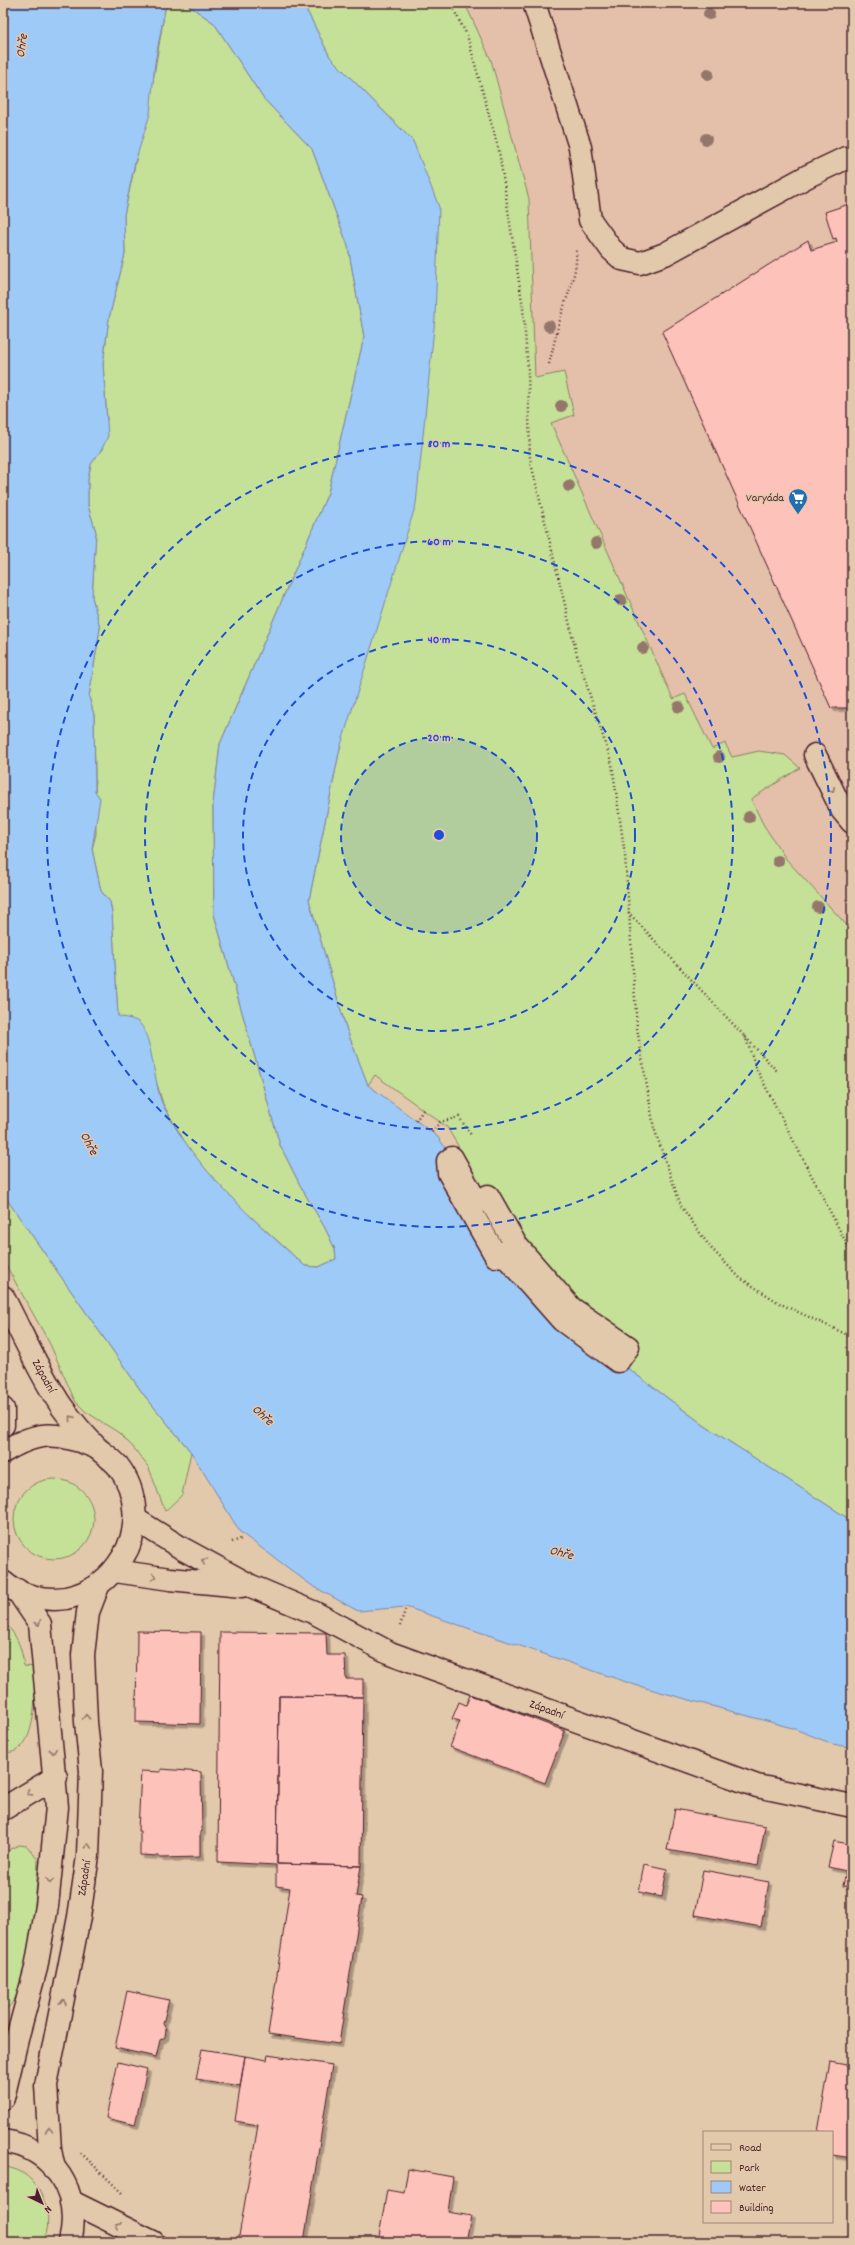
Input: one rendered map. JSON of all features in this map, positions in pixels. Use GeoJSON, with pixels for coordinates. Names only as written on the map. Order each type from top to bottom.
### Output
{"type":"FeatureCollection","features":[{"type":"Feature","properties":{"kind":"street"},"geometry":{"type":"LineString","coordinates":[[534,3],[580,147],[590,220],[611,249],[622,259],[640,263],[665,254],[808,176],[846,158]]}},
{"type":"Feature","properties":{"kind":"street"},"geometry":{"type":"LineString","coordinates":[[815,755],[842,810],[852,822]]}},
{"type":"Feature","properties":{"kind":"street"},"geometry":{"type":"LineString","coordinates":[[452,1158],[477,1203],[488,1196],[516,1245],[572,1308],[628,1347],[618,1361],[562,1320],[502,1253],[496,1256],[449,1173],[448,1161],[452,1158]]}},
{"type":"Feature","properties":{"kind":"street","name":"Západní"},"geometry":{"type":"LineString","coordinates":[[3,1297],[51,1390],[63,1408],[96,1447],[118,1466],[131,1491],[135,1519],[130,1547],[115,1571],[98,1586],[78,1595],[56,1599],[30,1596],[10,1586]]}},
{"type":"Feature","properties":{"kind":"street"},"geometry":{"type":"LineString","coordinates":[[3,1408],[3,1425]]}},
{"type":"Feature","properties":{"kind":"street","name":"Západní"},"geometry":{"type":"LineString","coordinates":[[3,1452],[20,1442],[42,1435],[70,1437],[96,1447]]}},
{"type":"Feature","properties":{"kind":"street","name":"Západní"},"geometry":{"type":"LineString","coordinates":[[135,1519],[183,1549],[251,1586],[315,1613],[390,1653],[757,1786],[852,1806]]}},
{"type":"Feature","properties":{"kind":"street","name":"Západní"},"geometry":{"type":"LineString","coordinates":[[115,1571],[170,1579],[251,1586]]}},
{"type":"Feature","properties":{"kind":"street","name":"Západní"},"geometry":{"type":"LineString","coordinates":[[3,2098],[10,2032],[36,1968],[47,1906],[57,1807],[56,1777],[40,1624],[10,1586]]}},
{"type":"Feature","properties":{"kind":"street","name":"Západní"},"geometry":{"type":"LineString","coordinates":[[54,2169],[50,2150],[46,2085],[79,1917],[88,1856],[91,1771],[86,1722],[84,1655],[88,1612],[98,1586]]}},
{"type":"Feature","properties":{"kind":"street"},"geometry":{"type":"LineString","coordinates":[[3,1810],[56,1777]]}},
{"type":"Feature","properties":{"kind":"street","name":"Západní"},"geometry":{"type":"LineString","coordinates":[[3,2141],[18,2143],[42,2155],[61,2176],[72,2202],[74,2227],[70,2242]]}},
{"type":"Feature","properties":{"kind":"street"},"geometry":{"type":"LineString","coordinates":[[72,2202],[153,2242]]}},
{"type":"Feature","properties":{"kind":"path"},"geometry":{"type":"LineString","coordinates":[[450,3],[467,35],[499,151],[523,308],[528,370],[530,459],[577,655],[612,764],[626,855],[628,912],[637,1028],[654,1128],[681,1206],[710,1247],[740,1278],[781,1304],[852,1337]]}},
{"type":"Feature","properties":{"kind":"path"},"geometry":{"type":"LineString","coordinates":[[628,912],[777,1071]]}},
{"type":"Feature","properties":{"kind":"path"},"geometry":{"type":"LineString","coordinates":[[745,1036],[757,1070],[852,1254]]}},
{"type":"Feature","properties":{"kind":"path"},"geometry":{"type":"LineString","coordinates":[[416,1120],[423,1110]]}},
{"type":"Feature","properties":{"kind":"path"},"geometry":{"type":"LineString","coordinates":[[432,1132],[440,1122]]}},
{"type":"Feature","properties":{"kind":"shaded area"},"geometry":{"type":"Polygon","coordinates":[[[464,3],[852,3],[852,972],[624,648],[535,378],[529,199],[491,60],[464,3]]]}},
{"type":"Feature","properties":{"kind":"green space"},"geometry":{"type":"Polygon","coordinates":[[[170,3],[185,3],[214,23],[263,98],[312,149],[348,246],[364,337],[328,493],[220,744],[213,804],[214,914],[280,1145],[335,1249],[336,1259],[319,1267],[305,1266],[228,1196],[190,1151],[163,1104],[154,1074],[151,1057],[138,1022],[118,1017],[112,913],[110,902],[101,891],[92,849],[96,834],[94,715],[89,697],[100,628],[92,597],[96,532],[88,506],[88,479],[91,464],[102,449],[107,419],[103,364],[109,318],[125,254],[124,215],[152,87],[165,9],[170,3]]]}},
{"type":"Feature","properties":{"kind":"green space"},"geometry":{"type":"Polygon","coordinates":[[[303,3],[464,3],[491,60],[529,199],[535,378],[564,372],[574,415],[551,423],[673,699],[685,694],[712,749],[725,743],[732,757],[759,751],[785,755],[800,768],[751,799],[763,824],[786,859],[852,931],[852,1521],[705,1426],[618,1361],[503,1253],[448,1161],[461,1151],[447,1127],[375,1075],[368,1085],[346,1028],[309,900],[340,748],[413,141],[330,57],[303,3]]]}},
{"type":"Feature","properties":{"kind":"green space"},"geometry":{"type":"Polygon","coordinates":[[[3,1194],[144,1395],[191,1452],[182,1495],[165,1511],[149,1468],[133,1447],[119,1433],[85,1411],[75,1401],[50,1344],[3,1260],[3,1194]]]}},
{"type":"Feature","properties":{"kind":"green space"},"geometry":{"type":"Polygon","coordinates":[[[54,1479],[69,1482],[82,1491],[91,1504],[94,1519],[91,1534],[82,1547],[69,1556],[54,1559],[39,1556],[26,1547],[17,1534],[14,1519],[17,1504],[26,1491],[39,1482],[54,1479]]]}},
{"type":"Feature","properties":{"kind":"green space"},"geometry":{"type":"Polygon","coordinates":[[[3,1624],[6,1624],[10,1629],[21,1649],[24,1666],[35,1667],[35,1690],[29,1734],[23,1745],[15,1751],[3,1752],[3,1624]]]}},
{"type":"Feature","properties":{"kind":"green space"},"geometry":{"type":"Polygon","coordinates":[[[19,1845],[27,1846],[38,1860],[36,1893],[34,1916],[21,1985],[14,2001],[5,2009],[3,2008],[3,1863],[10,1849],[19,1845]]]}},
{"type":"Feature","properties":{"kind":"green space"},"geometry":{"type":"Polygon","coordinates":[[[3,2166],[21,2172],[29,2178],[41,2194],[45,2203],[48,2223],[43,2242],[3,2242],[3,2166]]]}},
{"type":"Feature","properties":{"kind":"water","name":"Ohře"},"geometry":{"type":"Polygon","coordinates":[[[3,3],[170,3],[165,9],[155,62],[150,114],[135,162],[124,215],[125,254],[109,318],[103,364],[108,436],[102,449],[91,464],[88,479],[88,506],[96,532],[92,597],[100,628],[89,697],[94,715],[95,791],[100,798],[92,849],[101,891],[110,902],[112,913],[118,1016],[136,1021],[143,1027],[150,1047],[157,1086],[163,1105],[176,1129],[208,1172],[245,1211],[305,1266],[319,1267],[336,1259],[335,1249],[325,1228],[301,1187],[280,1145],[214,914],[213,804],[220,744],[328,493],[364,337],[348,246],[312,149],[263,98],[214,23],[185,3],[303,3],[330,57],[413,141],[439,207],[435,318],[416,504],[340,748],[309,900],[346,1028],[368,1085],[438,1137],[452,1158],[496,1256],[618,1361],[705,1426],[852,1521],[852,1748],[833,1744],[792,1728],[635,1685],[406,1607],[358,1611],[311,1585],[240,1532],[191,1452],[144,1395],[3,1194],[3,3]]]}},
{"type":"Feature","properties":{"kind":"building","name":"Varyáda"},"geometry":{"type":"Polygon","coordinates":[[[852,203],[852,708],[831,708],[662,332],[808,240],[811,250],[837,242],[836,238],[833,239],[825,212],[852,203]]]}},
{"type":"Feature","properties":{"kind":"building"},"geometry":{"type":"Polygon","coordinates":[[[137,1631],[201,1632],[200,1724],[136,1722],[137,1631]]]}},
{"type":"Feature","properties":{"kind":"building"},"geometry":{"type":"Polygon","coordinates":[[[220,1632],[326,1633],[327,1655],[345,1655],[346,1679],[363,1679],[363,1697],[279,1696],[277,1864],[361,1866],[356,1896],[362,1897],[339,2044],[268,2034],[290,1888],[276,1886],[276,1865],[218,1862],[220,1632]]]}},
{"type":"Feature","properties":{"kind":"building"},"geometry":{"type":"Polygon","coordinates":[[[470,1695],[565,1731],[545,1783],[450,1747],[460,1721],[452,1719],[459,1702],[466,1705],[470,1695]]]}},
{"type":"Feature","properties":{"kind":"building"},"geometry":{"type":"Polygon","coordinates":[[[279,1696],[363,1697],[361,1866],[277,1864],[279,1696]]]}},
{"type":"Feature","properties":{"kind":"building"},"geometry":{"type":"Polygon","coordinates":[[[161,1769],[201,1772],[202,1832],[200,1832],[200,1857],[160,1858],[159,1856],[140,1855],[140,1831],[138,1831],[141,1771],[161,1772],[161,1769]]]}},
{"type":"Feature","properties":{"kind":"building"},"geometry":{"type":"Polygon","coordinates":[[[675,1809],[765,1826],[758,1866],[667,1850],[675,1809]]]}},
{"type":"Feature","properties":{"kind":"building"},"geometry":{"type":"Polygon","coordinates":[[[834,1841],[852,1845],[852,1887],[843,1886],[846,1871],[828,1867],[834,1841]]]}},
{"type":"Feature","properties":{"kind":"building"},"geometry":{"type":"Polygon","coordinates":[[[644,1864],[667,1869],[662,1897],[639,1892],[644,1864]]]}},
{"type":"Feature","properties":{"kind":"building"},"geometry":{"type":"Polygon","coordinates":[[[703,1870],[769,1882],[761,1927],[695,1915],[703,1870]]]}},
{"type":"Feature","properties":{"kind":"building"},"geometry":{"type":"Polygon","coordinates":[[[127,1991],[169,2000],[163,2024],[166,2029],[165,2037],[160,2040],[156,2057],[115,2048],[127,1991]]]}},
{"type":"Feature","properties":{"kind":"building"},"geometry":{"type":"Polygon","coordinates":[[[202,2049],[245,2056],[240,2086],[196,2079],[202,2049]]]}},
{"type":"Feature","properties":{"kind":"building"},"geometry":{"type":"Polygon","coordinates":[[[268,2055],[332,2065],[304,2242],[238,2242],[258,2125],[235,2121],[245,2056],[267,2060],[268,2055]]]}},
{"type":"Feature","properties":{"kind":"building"},"geometry":{"type":"Polygon","coordinates":[[[118,2062],[147,2069],[135,2125],[106,2118],[118,2062]]]}},
{"type":"Feature","properties":{"kind":"building"},"geometry":{"type":"Polygon","coordinates":[[[830,2062],[852,2066],[852,2158],[833,2155],[833,2131],[818,2131],[830,2062]]]}},
{"type":"Feature","properties":{"kind":"building"},"geometry":{"type":"Polygon","coordinates":[[[408,2169],[453,2177],[448,2212],[471,2216],[466,2242],[378,2242],[387,2190],[404,2193],[408,2169]]]}},
{"type":"Feature","properties":{"kind":"place","name":"Varyáda"},"geometry":{"type":"Point","coordinates":[798,515]}}]}
